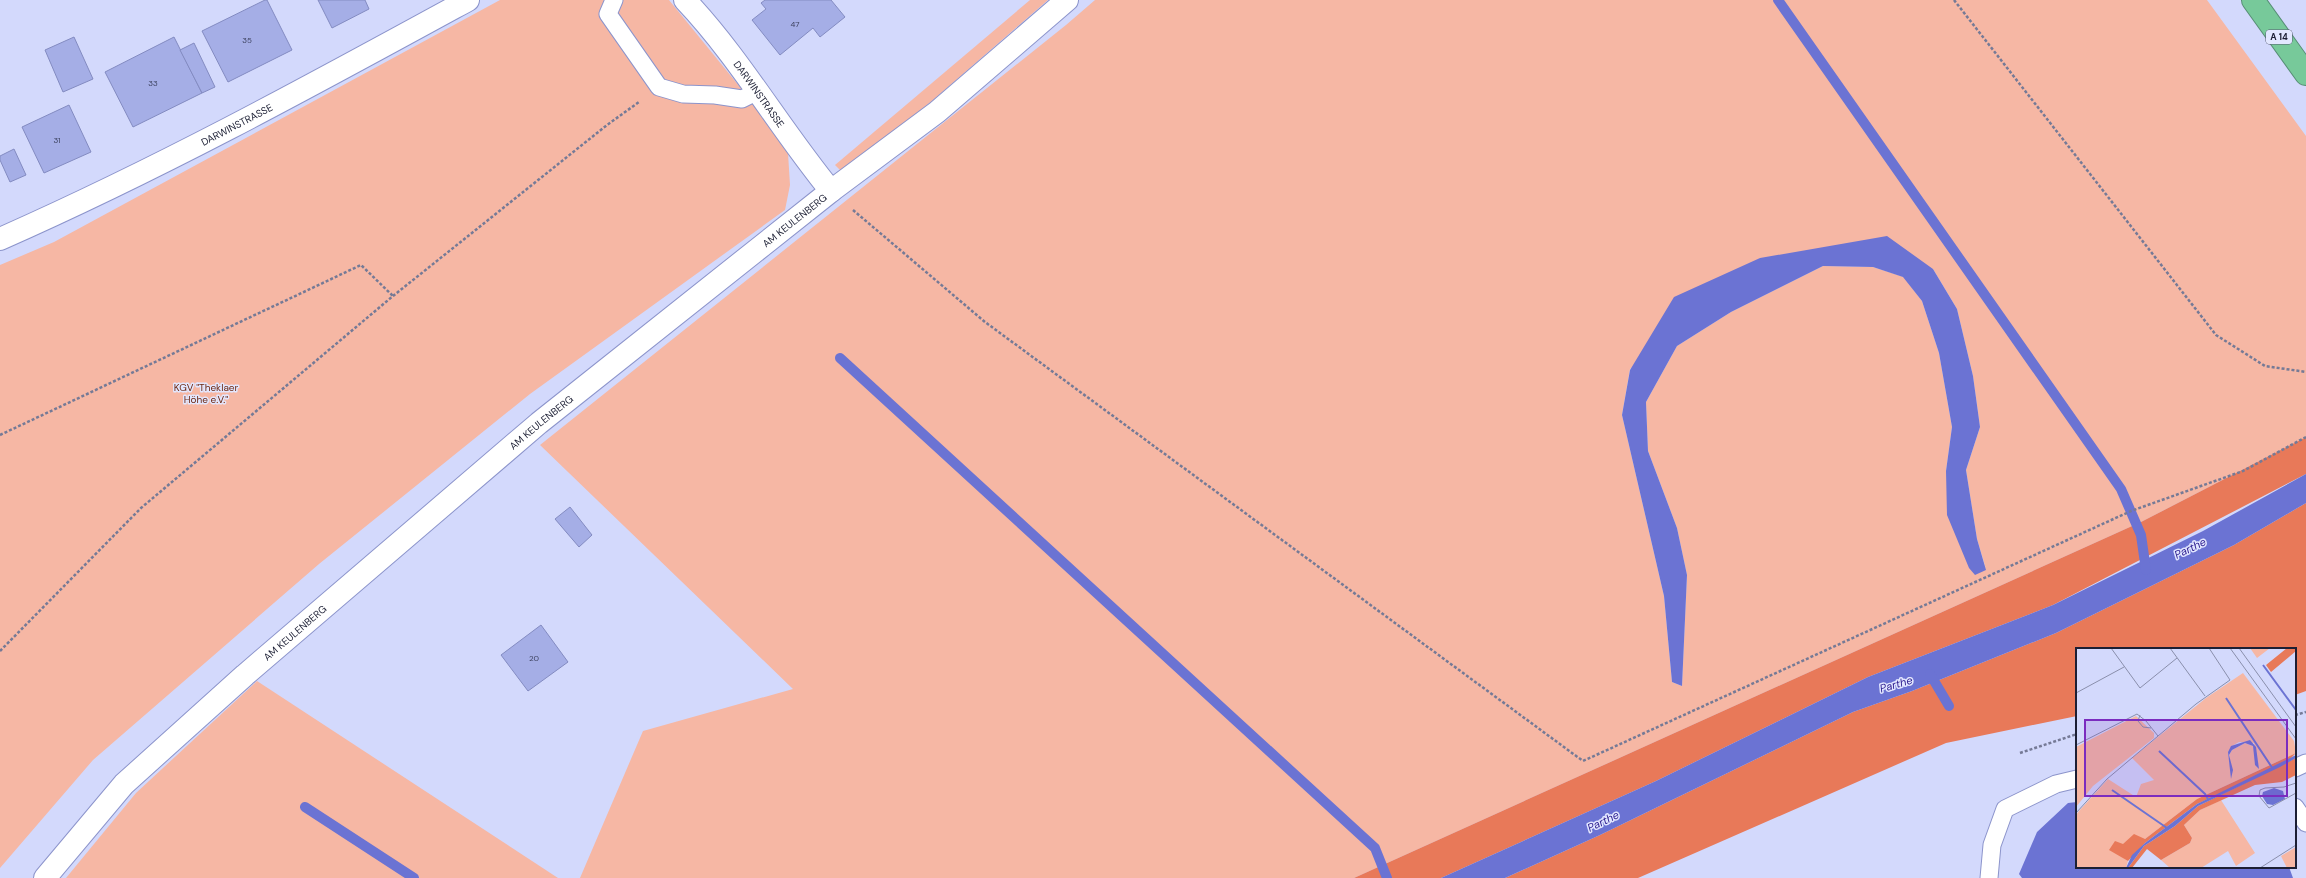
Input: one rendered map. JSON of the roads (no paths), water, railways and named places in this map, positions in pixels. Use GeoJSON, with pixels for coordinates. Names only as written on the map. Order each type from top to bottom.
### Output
{"type":"FeatureCollection","features":[{"type":"Feature","properties":{"kind":"highway","name":"A 14"},"geometry":{"type":"LineString","coordinates":[[2253,0],[2306,74]]}},
{"type":"Feature","properties":{"kind":"street","name":"DARWINSTRASSE"},"geometry":{"type":"LineString","coordinates":[[0,239],[81,203],[239,125],[468,0]]}},
{"type":"Feature","properties":{"kind":"street","name":"DARWINSTRASSE"},"geometry":{"type":"LineString","coordinates":[[685,0],[700,15],[758,90],[804,158],[830,191]]}},
{"type":"Feature","properties":{"kind":"street","name":"AM KEULENBERG"},"geometry":{"type":"LineString","coordinates":[[45,878],[124,784],[245,675],[539,423],[830,191],[937,112],[1067,0]]}},
{"type":"Feature","properties":{"kind":"lane"},"geometry":{"type":"LineString","coordinates":[[614,0],[608,14],[659,87],[683,94],[715,95],[742,100],[758,90]]}},
{"type":"Feature","properties":{"kind":"lane"},"geometry":{"type":"LineString","coordinates":[[2296,768],[2306,763]]}},
{"type":"Feature","properties":{"kind":"lane"},"geometry":{"type":"LineString","coordinates":[[1989,878],[1992,845],[2005,809],[2056,784],[2076,779]]}},
{"type":"Feature","properties":{"kind":"lane"},"geometry":{"type":"LineString","coordinates":[[2296,808],[2306,823]]}},
{"type":"Feature","properties":{"kind":"water"},"geometry":{"type":"Polygon","coordinates":[[[1887,236],[1933,269],[1957,309],[1973,376],[1980,427],[1966,470],[1977,539],[1986,570],[1975,575],[1969,568],[1947,515],[1946,471],[1952,427],[1939,353],[1922,301],[1903,277],[1873,267],[1823,266],[1731,312],[1677,346],[1646,402],[1648,451],[1677,528],[1687,575],[1682,686],[1672,682],[1664,596],[1622,415],[1630,370],[1674,297],[1760,258],[1887,236]]]}},
{"type":"Feature","properties":{"kind":"water","name":"Parthe"},"geometry":{"type":"Polygon","coordinates":[[[2306,474],[2306,503],[2234,545],[2056,633],[1912,691],[1853,712],[1600,835],[1505,878],[1441,878],[1656,781],[1868,677],[2053,605],[2203,531],[2306,474]]]}},
{"type":"Feature","properties":{"kind":"water"},"geometry":{"type":"Polygon","coordinates":[[[2076,802],[2076,868],[2289,868],[2293,878],[2022,878],[2019,874],[2037,832],[2068,803],[2076,802]]]}},
{"type":"Feature","properties":{"kind":"waterway"},"geometry":{"type":"LineString","coordinates":[[1778,0],[2121,489],[2141,535],[2146,570]]}},
{"type":"Feature","properties":{"kind":"waterway"},"geometry":{"type":"LineString","coordinates":[[840,358],[1375,848],[1387,878]]}},
{"type":"Feature","properties":{"kind":"waterway"},"geometry":{"type":"LineString","coordinates":[[1930,674],[1949,706]]}},
{"type":"Feature","properties":{"kind":"waterway"},"geometry":{"type":"LineString","coordinates":[[305,807],[414,878]]}},
{"type":"Feature","properties":{"kind":"park label","name":"KGV \"Theklaer Höhe e.V.\""},"geometry":{"type":"Point","coordinates":[206,392]}}]}
